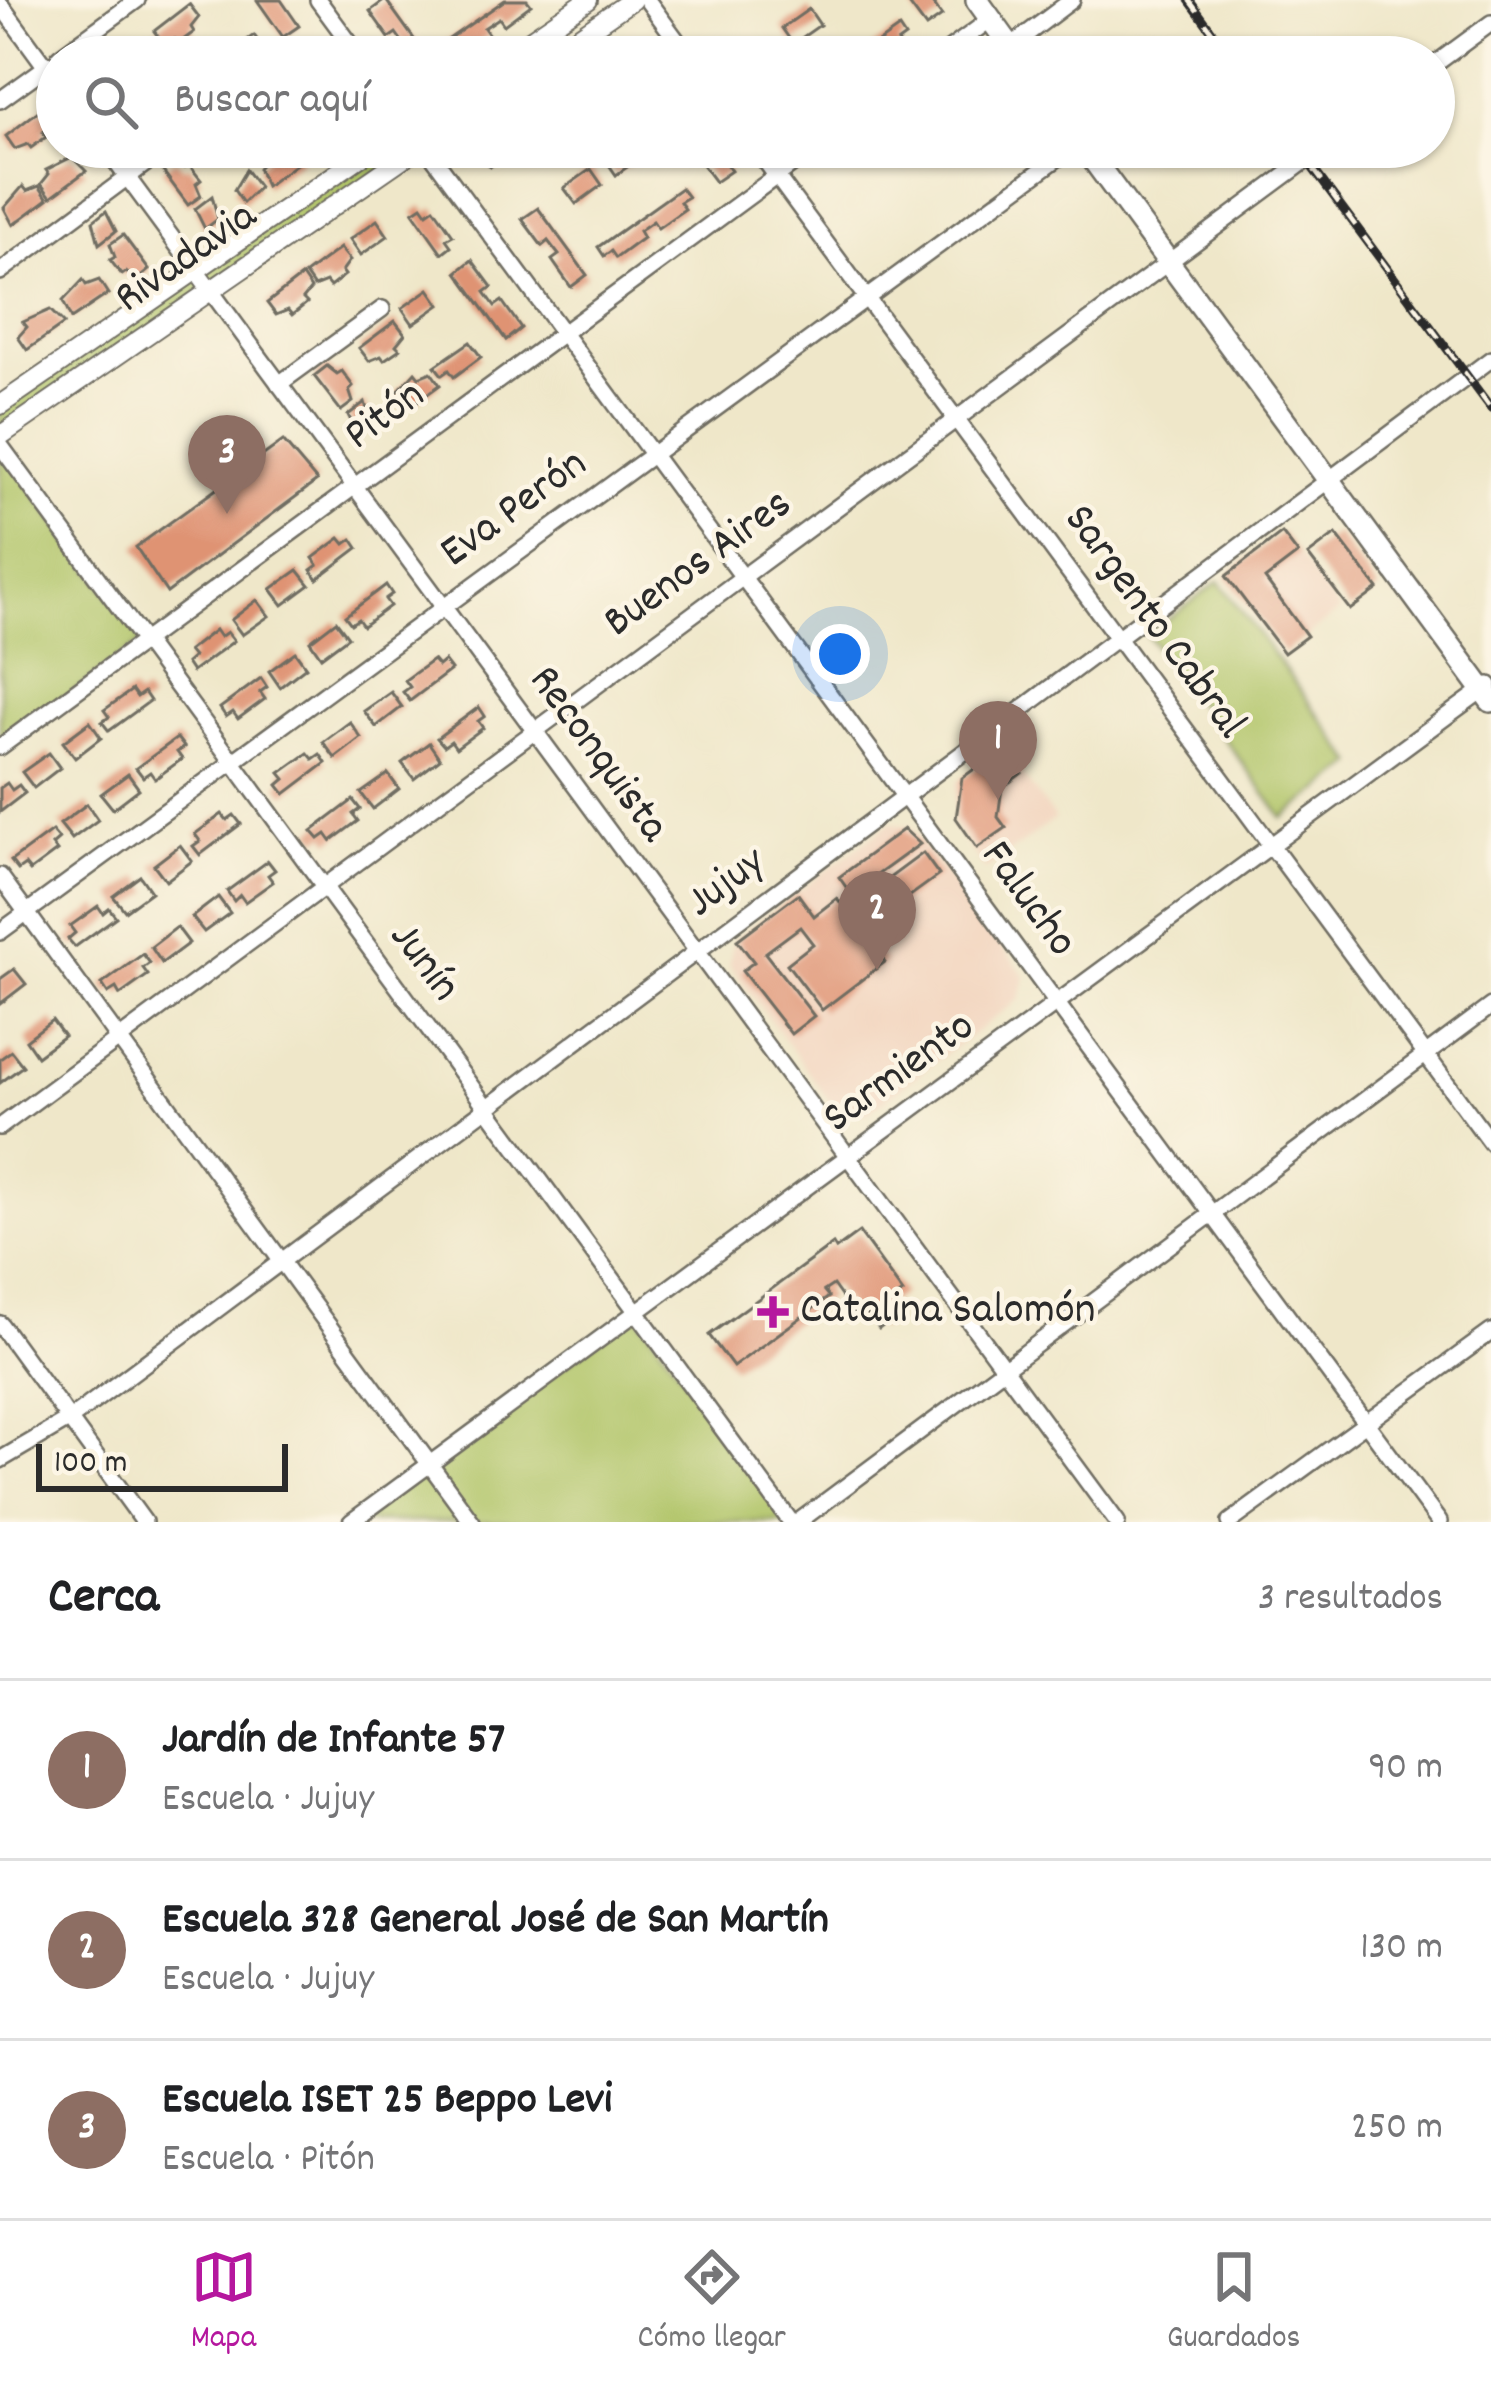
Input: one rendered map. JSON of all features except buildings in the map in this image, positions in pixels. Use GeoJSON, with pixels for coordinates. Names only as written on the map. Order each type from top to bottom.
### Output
{"type":"FeatureCollection","features":[{"type":"Feature","properties":{"kind":"main road"},"geometry":{"type":"LineString","coordinates":[[976,0],[1003,36]]}},
{"type":"Feature","properties":{"kind":"main road"},"geometry":{"type":"LineString","coordinates":[[1100,168],[1488,691]]}},
{"type":"Feature","properties":{"kind":"street"},"geometry":{"type":"LineString","coordinates":[[88,36],[137,0]]}},
{"type":"Feature","properties":{"kind":"street"},"geometry":{"type":"LineString","coordinates":[[318,0],[345,36]]}},
{"type":"Feature","properties":{"kind":"street"},"geometry":{"type":"LineString","coordinates":[[536,36],[588,0]]}},
{"type":"Feature","properties":{"kind":"street"},"geometry":{"type":"LineString","coordinates":[[580,36],[632,0]]}},
{"type":"Feature","properties":{"kind":"street"},"geometry":{"type":"LineString","coordinates":[[646,0],[673,36]]}},
{"type":"Feature","properties":{"kind":"street"},"geometry":{"type":"LineString","coordinates":[[1032,36],[1072,0]]}},
{"type":"Feature","properties":{"kind":"street"},"geometry":{"type":"LineString","coordinates":[[0,4],[36,42]]}},
{"type":"Feature","properties":{"kind":"street"},"geometry":{"type":"LineString","coordinates":[[968,36],[991,19]]}},
{"type":"Feature","properties":{"kind":"street"},"geometry":{"type":"LineString","coordinates":[[1455,50],[1491,23]]}},
{"type":"Feature","properties":{"kind":"street"},"geometry":{"type":"LineString","coordinates":[[0,100],[36,74]]}},
{"type":"Feature","properties":{"kind":"street","name":"Reconquista"},"geometry":{"type":"LineString","coordinates":[[120,168],[1117,1522]]}},
{"type":"Feature","properties":{"kind":"street"},"geometry":{"type":"LineString","coordinates":[[0,272],[139,168]]}},
{"type":"Feature","properties":{"kind":"street","name":"Rivadavia"},"geometry":{"type":"LineString","coordinates":[[0,405],[344,168]]}},
{"type":"Feature","properties":{"kind":"street","name":"Rivadavia"},"geometry":{"type":"LineString","coordinates":[[0,436],[392,168]]}},
{"type":"Feature","properties":{"kind":"street","name":"Falucho"},"geometry":{"type":"LineString","coordinates":[[439,168],[907,795],[1439,1522]]}},
{"type":"Feature","properties":{"kind":"street","name":"Sargento Cabral"},"geometry":{"type":"LineString","coordinates":[[770,168],[1491,1143]]}},
{"type":"Feature","properties":{"kind":"street","name":"Pitón"},"geometry":{"type":"LineString","coordinates":[[0,747],[787,168]]}},
{"type":"Feature","properties":{"kind":"street","name":"Eva Perón"},"geometry":{"type":"LineString","coordinates":[[0,932],[1044,168]]}},
{"type":"Feature","properties":{"kind":"street","name":"Buenos Aires"},"geometry":{"type":"LineString","coordinates":[[0,1127],[1296,168]]}},
{"type":"Feature","properties":{"kind":"street"},"geometry":{"type":"LineString","coordinates":[[279,384],[382,310]]}},
{"type":"Feature","properties":{"kind":"street","name":"Jujuy"},"geometry":{"type":"LineString","coordinates":[[0,1460],[70,1419],[1491,359]]}},
{"type":"Feature","properties":{"kind":"street","name":"Junín"},"geometry":{"type":"LineString","coordinates":[[0,445],[322,889],[795,1522]]}},
{"type":"Feature","properties":{"kind":"street","name":"Sarmiento"},"geometry":{"type":"LineString","coordinates":[[351,1522],[1271,845],[1488,691]]}},
{"type":"Feature","properties":{"kind":"street"},"geometry":{"type":"LineString","coordinates":[[0,876],[472,1522]]}},
{"type":"Feature","properties":{"kind":"street"},"geometry":{"type":"LineString","coordinates":[[795,1522],[1491,1006]]}},
{"type":"Feature","properties":{"kind":"street"},"geometry":{"type":"LineString","coordinates":[[0,1324],[144,1522]]}},
{"type":"Feature","properties":{"kind":"street"},"geometry":{"type":"LineString","coordinates":[[1230,1522],[1491,1332]]}},
{"type":"Feature","properties":{"kind":"shaded area"},"geometry":{"type":"Polygon","coordinates":[[[1282,533],[1340,611],[1284,653],[1226,576],[1282,533]]]}},
{"type":"Feature","properties":{"kind":"shaded area"},"geometry":{"type":"Polygon","coordinates":[[[1003,748],[1055,819],[986,870],[952,824],[957,782],[1003,748]]]}},
{"type":"Feature","properties":{"kind":"shaded area"},"geometry":{"type":"Polygon","coordinates":[[[890,823],[911,827],[1025,976],[1020,999],[866,1113],[837,1111],[729,964],[734,940],[890,823]]]}},
{"type":"Feature","properties":{"kind":"green space"},"geometry":{"type":"Polygon","coordinates":[[[344,168],[389,168],[0,436],[0,405],[344,168]]]}},
{"type":"Feature","properties":{"kind":"green space"},"geometry":{"type":"Polygon","coordinates":[[[0,445],[143,641],[0,747],[0,445]]]}},
{"type":"Feature","properties":{"kind":"green space"},"geometry":{"type":"Polygon","coordinates":[[[1219,581],[1355,764],[1283,818],[1147,635],[1219,581]]]}},
{"type":"Feature","properties":{"kind":"green space"},"geometry":{"type":"Polygon","coordinates":[[[636,1312],[791,1522],[351,1522],[636,1312]]]}},
{"type":"Feature","properties":{"kind":"railway"},"geometry":{"type":"LineString","coordinates":[[1189,0],[1216,36]]}},
{"type":"Feature","properties":{"kind":"railway"},"geometry":{"type":"LineString","coordinates":[[1313,168],[1491,408]]}},
{"type":"Feature","properties":{"kind":"place","name":"Escuela ISET 25 Beppo Levi"},"geometry":{"type":"Point","coordinates":[227,514]}},
{"type":"Feature","properties":{"kind":"place","name":"Jardín de Infante 57"},"geometry":{"type":"Point","coordinates":[998,800]}},
{"type":"Feature","properties":{"kind":"place","name":"Escuela 328 General José de San Martín"},"geometry":{"type":"Point","coordinates":[877,970]}},
{"type":"Feature","properties":{"kind":"place","name":"Catalina Salomón"},"geometry":{"type":"Point","coordinates":[773,1312]}}]}
